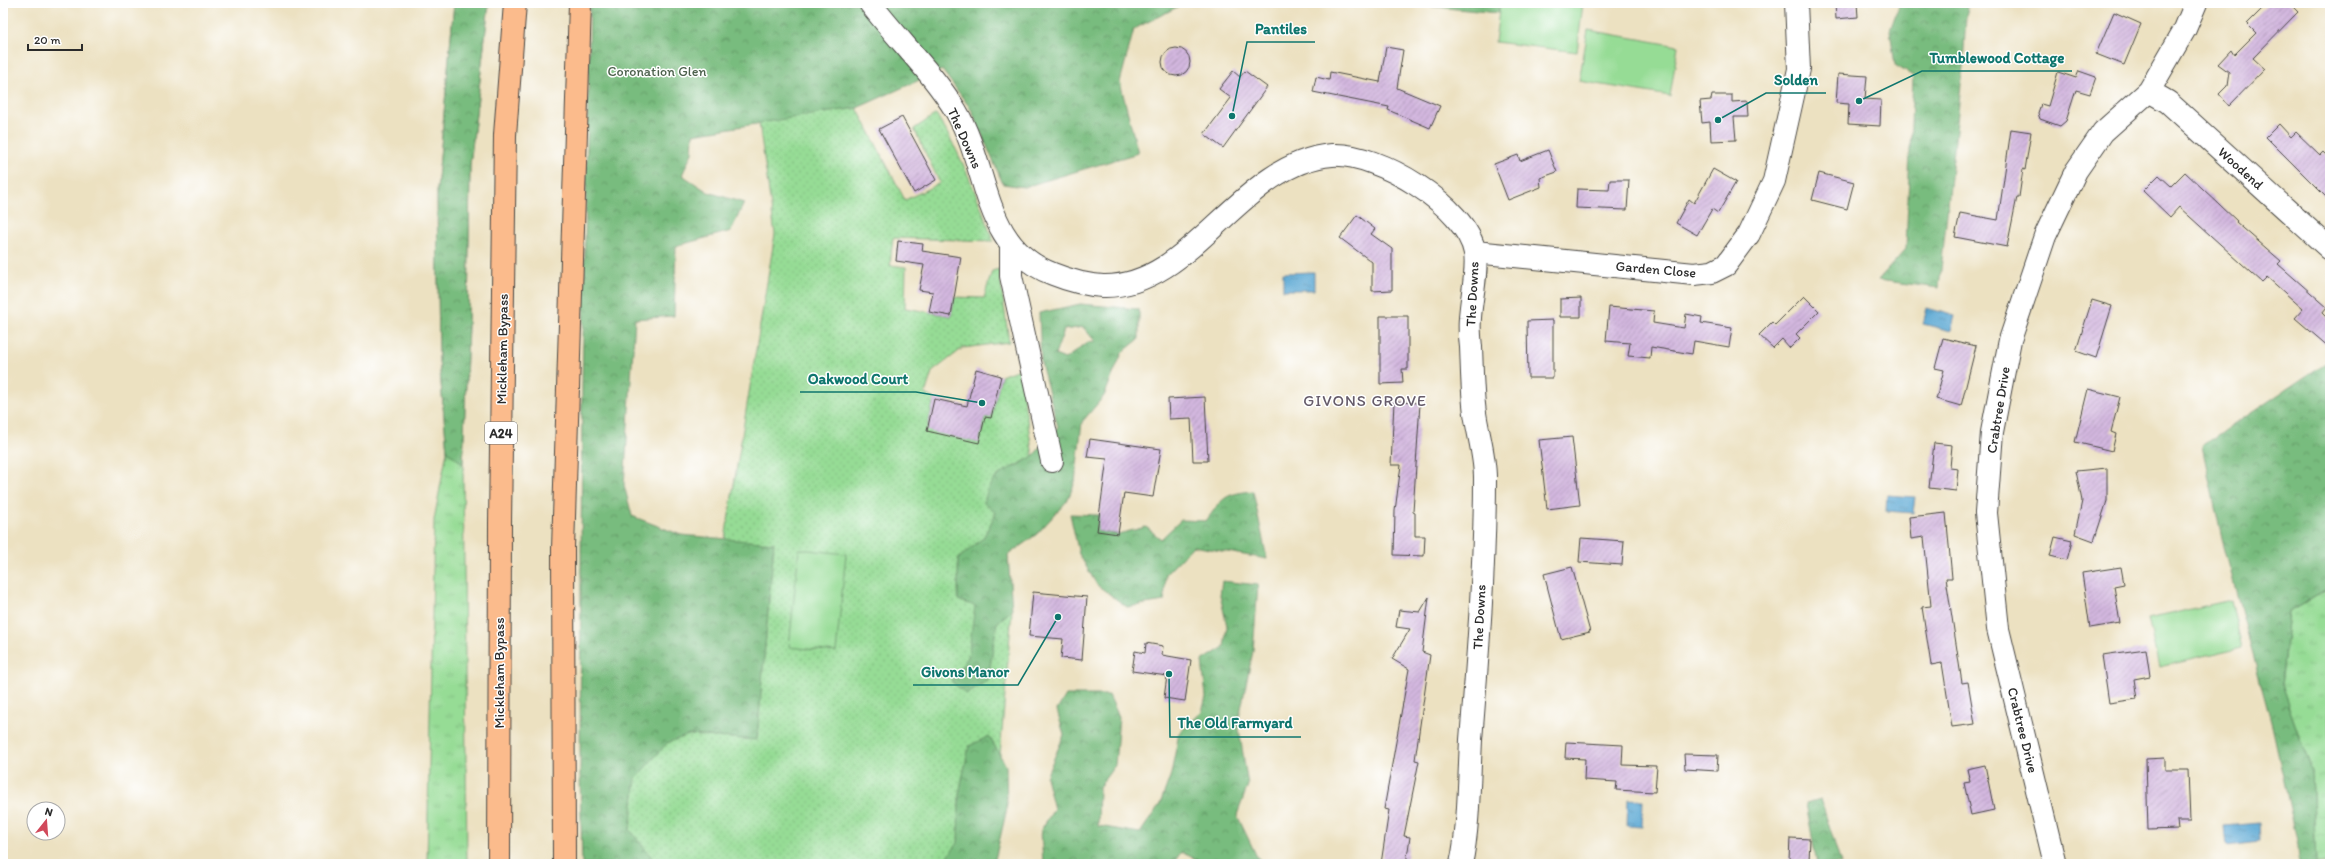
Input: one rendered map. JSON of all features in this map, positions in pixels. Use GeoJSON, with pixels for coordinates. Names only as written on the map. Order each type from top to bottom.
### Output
{"type":"FeatureCollection","features":[{"type":"Feature","properties":{"kind":"highway","name":"Mickleham Bypass"},"geometry":{"type":"LineString","coordinates":[[499,864],[500,524],[505,135],[514,3]]}},
{"type":"Feature","properties":{"kind":"highway"},"geometry":{"type":"LineString","coordinates":[[564,864],[563,549],[580,3]]}},
{"type":"Feature","properties":{"kind":"street","name":"The Downs"},"geometry":{"type":"LineString","coordinates":[[870,3],[892,32],[936,81],[958,114],[972,145],[1000,229],[1011,246],[1031,264],[1051,274],[1078,282],[1103,286],[1128,283],[1172,262],[1251,192],[1272,178],[1304,162],[1330,155],[1354,155],[1377,162],[1414,183],[1446,206],[1465,229],[1475,252],[1470,320],[1474,410],[1485,473],[1476,678],[1461,864]]}},
{"type":"Feature","properties":{"kind":"street","name":"Garden Close"},"geometry":{"type":"LineString","coordinates":[[1475,252],[1694,274],[1712,272],[1726,265],[1749,234],[1774,181],[1799,69],[1796,3]]}},
{"type":"Feature","properties":{"kind":"street","name":"Crabtree Drive"},"geometry":{"type":"LineString","coordinates":[[2055,864],[1998,630],[1986,514],[1992,432],[2010,340],[2045,236],[2076,171],[2103,132],[2149,91],[2185,29],[2196,3]]}},
{"type":"Feature","properties":{"kind":"street","name":"Woodend"},"geometry":{"type":"LineString","coordinates":[[2149,91],[2168,102],[2330,249]]}},
{"type":"Feature","properties":{"kind":"street"},"geometry":{"type":"LineString","coordinates":[[1011,246],[1012,276],[1052,461]]}},
{"type":"Feature","properties":{"kind":"green space"},"geometry":{"type":"Polygon","coordinates":[[[454,3],[489,3],[470,165],[468,325],[463,464],[467,864],[427,864],[434,520],[447,451],[439,360],[437,190],[454,3]]]}},
{"type":"Feature","properties":{"kind":"green space"},"geometry":{"type":"Polygon","coordinates":[[[454,3],[489,3],[470,165],[468,325],[463,464],[447,451],[439,360],[437,190],[454,3]]]}},
{"type":"Feature","properties":{"kind":"green space","name":"Coronation Glen"},"geometry":{"type":"Polygon","coordinates":[[[590,3],[1185,3],[1134,29],[1120,82],[1138,153],[1024,187],[1003,184],[971,109],[942,70],[857,108],[693,134],[692,153],[682,175],[708,192],[744,203],[731,231],[676,246],[674,316],[635,319],[624,485],[632,516],[681,535],[774,543],[757,740],[689,735],[636,778],[630,830],[657,864],[582,864],[580,773],[582,386],[590,3]]]}},
{"type":"Feature","properties":{"kind":"green space"},"geometry":{"type":"Polygon","coordinates":[[[1395,3],[1500,3],[1498,13],[1395,3]]]}},
{"type":"Feature","properties":{"kind":"green space"},"geometry":{"type":"Polygon","coordinates":[[[1500,3],[1583,3],[1577,52],[1495,42],[1500,3]]]}},
{"type":"Feature","properties":{"kind":"green space"},"geometry":{"type":"Polygon","coordinates":[[[1900,3],[1969,3],[1966,16],[1963,66],[1939,288],[1878,280],[1906,249],[1913,76],[1895,65],[1890,30],[1900,3]]]}},
{"type":"Feature","properties":{"kind":"green space"},"geometry":{"type":"Polygon","coordinates":[[[1588,30],[1678,46],[1670,96],[1579,81],[1588,30]]]}},
{"type":"Feature","properties":{"kind":"green space"},"geometry":{"type":"Polygon","coordinates":[[[857,108],[905,200],[940,183],[914,129],[936,114],[953,144],[968,176],[993,241],[893,238],[890,265],[906,267],[905,308],[951,316],[954,297],[984,298],[992,271],[999,269],[1009,342],[963,348],[932,372],[925,394],[934,399],[927,430],[979,443],[985,417],[991,418],[1001,376],[1019,369],[1033,456],[1001,473],[991,484],[984,503],[996,513],[983,538],[958,559],[958,600],[975,606],[968,657],[951,681],[966,694],[988,680],[997,623],[1012,610],[1000,755],[989,736],[969,746],[959,794],[958,843],[942,864],[706,864],[697,859],[657,864],[630,830],[636,778],[667,743],[689,735],[757,740],[774,543],[725,539],[775,234],[759,123],[857,108]]]}},
{"type":"Feature","properties":{"kind":"green space"},"geometry":{"type":"Polygon","coordinates":[[[1080,304],[1139,309],[1139,339],[1122,353],[1104,396],[1082,422],[1075,482],[1067,501],[1037,534],[1008,555],[1012,610],[997,623],[988,680],[966,694],[951,681],[968,657],[974,606],[958,600],[958,559],[983,538],[996,513],[984,504],[987,486],[1006,469],[1017,466],[1033,456],[1058,427],[1041,363],[1039,313],[1080,304]],[[1083,327],[1064,330],[1055,355],[1065,359],[1088,342],[1095,341],[1083,327]]]}},
{"type":"Feature","properties":{"kind":"green space"},"geometry":{"type":"Polygon","coordinates":[[[2330,360],[2330,588],[2289,612],[2281,685],[2312,772],[2316,864],[2299,864],[2298,845],[2271,722],[2222,539],[2202,446],[2330,360]]]}},
{"type":"Feature","properties":{"kind":"green space"},"geometry":{"type":"Polygon","coordinates":[[[1253,491],[1267,559],[1193,546],[1166,574],[1164,601],[1127,607],[1097,585],[1079,554],[1070,514],[1100,515],[1098,531],[1118,534],[1146,527],[1161,539],[1181,520],[1206,521],[1220,502],[1225,498],[1243,492],[1253,491]]]}},
{"type":"Feature","properties":{"kind":"green space"},"geometry":{"type":"Polygon","coordinates":[[[799,549],[846,554],[836,652],[789,647],[799,549]]]}},
{"type":"Feature","properties":{"kind":"green space"},"geometry":{"type":"Polygon","coordinates":[[[1222,581],[1258,585],[1253,651],[1238,723],[1248,785],[1237,815],[1257,857],[1265,864],[1206,864],[1181,852],[1173,864],[1043,864],[1041,830],[1054,809],[1046,777],[1064,735],[1057,710],[1066,695],[1109,695],[1119,717],[1115,765],[1099,787],[1098,826],[1140,833],[1160,804],[1171,774],[1179,733],[1202,712],[1206,697],[1202,661],[1224,647],[1227,626],[1220,595],[1222,581]]]}},
{"type":"Feature","properties":{"kind":"green space"},"geometry":{"type":"Polygon","coordinates":[[[2330,588],[2330,864],[2316,864],[2312,772],[2281,686],[2289,612],[2330,588]]]}},
{"type":"Feature","properties":{"kind":"green space"},"geometry":{"type":"Polygon","coordinates":[[[2231,600],[2242,648],[2159,667],[2148,619],[2231,600]]]}},
{"type":"Feature","properties":{"kind":"green space"},"geometry":{"type":"Polygon","coordinates":[[[989,736],[1006,766],[1007,808],[994,864],[942,864],[958,842],[959,794],[969,746],[989,736]]]}},
{"type":"Feature","properties":{"kind":"green space"},"geometry":{"type":"Polygon","coordinates":[[[1821,799],[1841,864],[1817,864],[1806,803],[1821,799]]]}},
{"type":"Feature","properties":{"kind":"water"},"geometry":{"type":"Polygon","coordinates":[[[1314,272],[1314,290],[1283,290],[1283,273],[1314,272]]]}},
{"type":"Feature","properties":{"kind":"water"},"geometry":{"type":"Polygon","coordinates":[[[1927,308],[1955,316],[1951,331],[1923,324],[1927,308]]]}},
{"type":"Feature","properties":{"kind":"water"},"geometry":{"type":"Polygon","coordinates":[[[1887,495],[1915,497],[1913,513],[1886,511],[1887,495]]]}},
{"type":"Feature","properties":{"kind":"water"},"geometry":{"type":"Polygon","coordinates":[[[1628,799],[1643,800],[1642,827],[1627,826],[1628,799]]]}},
{"type":"Feature","properties":{"kind":"water"},"geometry":{"type":"Polygon","coordinates":[[[2259,823],[2260,841],[2226,845],[2224,826],[2259,823]]]}},
{"type":"Feature","properties":{"kind":"building"},"geometry":{"type":"Polygon","coordinates":[[[1835,3],[1857,3],[1858,17],[1836,19],[1835,3]]]}},
{"type":"Feature","properties":{"kind":"building"},"geometry":{"type":"Polygon","coordinates":[[[2268,3],[2289,3],[2298,12],[2253,58],[2265,69],[2229,106],[2219,94],[2227,86],[2229,72],[2218,64],[2231,50],[2234,55],[2256,33],[2247,24],[2268,3]]]}},
{"type":"Feature","properties":{"kind":"building"},"geometry":{"type":"Polygon","coordinates":[[[2114,12],[2141,24],[2124,65],[2096,54],[2114,12]]]}},
{"type":"Feature","properties":{"kind":"building"},"geometry":{"type":"Polygon","coordinates":[[[1386,47],[1403,50],[1397,88],[1440,106],[1430,128],[1388,110],[1389,107],[1313,92],[1316,77],[1329,80],[1330,72],[1380,82],[1386,47]]]}},
{"type":"Feature","properties":{"kind":"building"},"geometry":{"type":"Polygon","coordinates":[[[1176,48],[1186,52],[1190,62],[1186,72],[1176,76],[1166,72],[1162,62],[1166,52],[1176,48]]]}},
{"type":"Feature","properties":{"kind":"building"},"geometry":{"type":"Polygon","coordinates":[[[1233,71],[1240,77],[1245,71],[1267,87],[1223,148],[1204,134],[1231,98],[1219,89],[1233,71]]]}},
{"type":"Feature","properties":{"kind":"building"},"geometry":{"type":"Polygon","coordinates":[[[2079,71],[2096,77],[2090,94],[2076,90],[2066,121],[2060,126],[2040,119],[2038,113],[2041,104],[2048,106],[2058,72],[2076,78],[2079,71]]]}},
{"type":"Feature","properties":{"kind":"building"},"geometry":{"type":"Polygon","coordinates":[[[1838,74],[1867,76],[1865,99],[1881,100],[1880,126],[1848,124],[1849,104],[1836,103],[1838,74]]]}},
{"type":"Feature","properties":{"kind":"building"},"geometry":{"type":"Polygon","coordinates":[[[1712,95],[1732,95],[1732,102],[1747,101],[1748,117],[1734,117],[1736,140],[1711,141],[1710,122],[1702,123],[1700,101],[1711,100],[1712,95]]]}},
{"type":"Feature","properties":{"kind":"building"},"geometry":{"type":"Polygon","coordinates":[[[902,117],[936,180],[914,193],[879,129],[902,117]]]}},
{"type":"Feature","properties":{"kind":"building"},"geometry":{"type":"Polygon","coordinates":[[[2279,124],[2291,137],[2296,132],[2320,155],[2323,152],[2330,159],[2330,201],[2266,137],[2279,124]]]}},
{"type":"Feature","properties":{"kind":"building"},"geometry":{"type":"Polygon","coordinates":[[[2011,129],[2031,132],[2025,170],[2023,169],[2019,197],[2017,197],[2007,247],[1955,237],[1960,213],[1998,220],[2011,129]]]}},
{"type":"Feature","properties":{"kind":"building"},"geometry":{"type":"Polygon","coordinates":[[[1548,150],[1557,172],[1540,178],[1541,187],[1508,200],[1494,164],[1518,155],[1520,161],[1548,150]]]}},
{"type":"Feature","properties":{"kind":"building"},"geometry":{"type":"Polygon","coordinates":[[[1713,169],[1736,182],[1718,213],[1712,209],[1697,235],[1676,223],[1689,199],[1694,203],[1713,169]]]}},
{"type":"Feature","properties":{"kind":"building"},"geometry":{"type":"Polygon","coordinates":[[[2185,172],[2237,221],[2236,222],[2281,261],[2278,264],[2327,307],[2322,313],[2330,321],[2330,348],[2295,318],[2303,309],[2267,277],[2262,282],[2179,207],[2170,217],[2143,191],[2159,175],[2171,186],[2185,172]]]}},
{"type":"Feature","properties":{"kind":"building"},"geometry":{"type":"Polygon","coordinates":[[[1819,173],[1854,182],[1847,209],[1812,200],[1819,173]]]}},
{"type":"Feature","properties":{"kind":"building"},"geometry":{"type":"Polygon","coordinates":[[[1610,180],[1629,180],[1627,210],[1576,208],[1577,189],[1609,190],[1610,180]]]}},
{"type":"Feature","properties":{"kind":"building"},"geometry":{"type":"Polygon","coordinates":[[[1357,215],[1375,229],[1371,234],[1392,249],[1392,290],[1372,291],[1372,262],[1340,238],[1357,215]]]}},
{"type":"Feature","properties":{"kind":"building"},"geometry":{"type":"Polygon","coordinates":[[[898,241],[923,244],[922,251],[961,257],[951,316],[929,312],[933,292],[919,290],[924,265],[896,261],[898,241]]]}},
{"type":"Feature","properties":{"kind":"building"},"geometry":{"type":"Polygon","coordinates":[[[1804,296],[1819,311],[1796,334],[1800,338],[1790,348],[1782,339],[1773,348],[1759,335],[1772,322],[1775,325],[1804,296]]]}},
{"type":"Feature","properties":{"kind":"building"},"geometry":{"type":"Polygon","coordinates":[[[1581,298],[1581,317],[1560,317],[1560,299],[1581,298]]]}},
{"type":"Feature","properties":{"kind":"building"},"geometry":{"type":"Polygon","coordinates":[[[2092,300],[2112,306],[2096,358],[2076,351],[2092,300]]]}},
{"type":"Feature","properties":{"kind":"building"},"geometry":{"type":"Polygon","coordinates":[[[1609,307],[1654,311],[1653,323],[1684,328],[1686,314],[1702,317],[1701,323],[1732,328],[1729,347],[1694,341],[1692,354],[1651,347],[1650,358],[1628,356],[1630,343],[1606,341],[1609,307]]]}},
{"type":"Feature","properties":{"kind":"building"},"geometry":{"type":"Polygon","coordinates":[[[1380,316],[1408,316],[1408,369],[1402,369],[1403,383],[1380,384],[1380,316]]]}},
{"type":"Feature","properties":{"kind":"building"},"geometry":{"type":"Polygon","coordinates":[[[1553,320],[1553,378],[1528,378],[1527,321],[1553,320]]]}},
{"type":"Feature","properties":{"kind":"building"},"geometry":{"type":"Polygon","coordinates":[[[1943,338],[1976,346],[1961,406],[1936,399],[1944,370],[1935,368],[1943,338]]]}},
{"type":"Feature","properties":{"kind":"building"},"geometry":{"type":"Polygon","coordinates":[[[976,369],[1001,376],[991,418],[985,417],[979,443],[927,431],[934,399],[967,406],[976,369]]]}},
{"type":"Feature","properties":{"kind":"building"},"geometry":{"type":"Polygon","coordinates":[[[2088,389],[2120,397],[2111,432],[2116,434],[2112,451],[2075,442],[2088,389]]]}},
{"type":"Feature","properties":{"kind":"building"},"geometry":{"type":"Polygon","coordinates":[[[1205,397],[1208,461],[1193,461],[1191,418],[1169,419],[1168,399],[1205,397]]]}},
{"type":"Feature","properties":{"kind":"building"},"geometry":{"type":"Polygon","coordinates":[[[1394,402],[1420,403],[1413,512],[1415,513],[1415,536],[1425,536],[1424,556],[1394,555],[1395,511],[1401,465],[1391,465],[1394,402]]]}},
{"type":"Feature","properties":{"kind":"building"},"geometry":{"type":"Polygon","coordinates":[[[1572,437],[1580,505],[1547,509],[1539,440],[1572,437]]]}},
{"type":"Feature","properties":{"kind":"building"},"geometry":{"type":"Polygon","coordinates":[[[1090,439],[1161,449],[1153,497],[1124,493],[1118,534],[1097,531],[1107,459],[1087,457],[1090,439]]]}},
{"type":"Feature","properties":{"kind":"building"},"geometry":{"type":"Polygon","coordinates":[[[1934,443],[1952,445],[1950,468],[1958,469],[1956,491],[1929,488],[1934,443]]]}},
{"type":"Feature","properties":{"kind":"building"},"geometry":{"type":"Polygon","coordinates":[[[2107,468],[2107,501],[2094,541],[2075,534],[2082,501],[2076,471],[2107,468]]]}},
{"type":"Feature","properties":{"kind":"building"},"geometry":{"type":"Polygon","coordinates":[[[1946,513],[1952,578],[1946,578],[1962,683],[1968,682],[1975,724],[1952,727],[1942,663],[1931,665],[1922,607],[1931,606],[1924,537],[1911,539],[1909,517],[1946,513]]]}},
{"type":"Feature","properties":{"kind":"building"},"geometry":{"type":"Polygon","coordinates":[[[2055,537],[2072,541],[2067,560],[2050,556],[2055,537]]]}},
{"type":"Feature","properties":{"kind":"building"},"geometry":{"type":"Polygon","coordinates":[[[1581,538],[1624,541],[1622,565],[1579,562],[1581,538]]]}},
{"type":"Feature","properties":{"kind":"building"},"geometry":{"type":"Polygon","coordinates":[[[1572,567],[1590,632],[1561,639],[1544,574],[1572,567]]]}},
{"type":"Feature","properties":{"kind":"building"},"geometry":{"type":"Polygon","coordinates":[[[2121,567],[2124,584],[2114,586],[2120,623],[2090,628],[2082,573],[2121,567]]]}},
{"type":"Feature","properties":{"kind":"building"},"geometry":{"type":"Polygon","coordinates":[[[1033,592],[1087,597],[1082,660],[1061,658],[1063,639],[1029,636],[1033,592]]]}},
{"type":"Feature","properties":{"kind":"building"},"geometry":{"type":"Polygon","coordinates":[[[1429,597],[1422,652],[1430,655],[1415,760],[1419,761],[1404,836],[1410,837],[1406,864],[1381,864],[1389,810],[1384,809],[1409,669],[1392,659],[1410,629],[1396,627],[1399,610],[1420,612],[1429,597]]]}},
{"type":"Feature","properties":{"kind":"building"},"geometry":{"type":"Polygon","coordinates":[[[1146,643],[1163,646],[1162,655],[1191,660],[1185,701],[1164,698],[1167,676],[1132,671],[1135,651],[1145,653],[1146,643]]]}},
{"type":"Feature","properties":{"kind":"building"},"geometry":{"type":"Polygon","coordinates":[[[2146,649],[2150,676],[2134,679],[2137,699],[2109,703],[2102,655],[2146,649]]]}},
{"type":"Feature","properties":{"kind":"building"},"geometry":{"type":"Polygon","coordinates":[[[1566,742],[1623,745],[1622,765],[1657,766],[1655,792],[1616,790],[1617,782],[1584,780],[1585,759],[1565,758],[1566,742]]]}},
{"type":"Feature","properties":{"kind":"building"},"geometry":{"type":"Polygon","coordinates":[[[1684,754],[1718,755],[1717,771],[1685,769],[1684,754]]]}},
{"type":"Feature","properties":{"kind":"building"},"geometry":{"type":"Polygon","coordinates":[[[2165,758],[2165,770],[2188,770],[2190,821],[2177,821],[2178,829],[2148,830],[2146,759],[2165,758]]]}},
{"type":"Feature","properties":{"kind":"building"},"geometry":{"type":"Polygon","coordinates":[[[1985,765],[1994,810],[1971,815],[1964,783],[1970,782],[1967,769],[1985,765]]]}},
{"type":"Feature","properties":{"kind":"building"},"geometry":{"type":"Polygon","coordinates":[[[1790,838],[1810,839],[1809,861],[1789,860],[1790,838]]]}},
{"type":"Feature","properties":{"kind":"place","name":"Tumblewood Cottage"},"geometry":{"type":"Point","coordinates":[1859,101]}},
{"type":"Feature","properties":{"kind":"place","name":"Pantiles"},"geometry":{"type":"Point","coordinates":[1232,116]}},
{"type":"Feature","properties":{"kind":"place","name":"Solden"},"geometry":{"type":"Point","coordinates":[1718,120]}},
{"type":"Feature","properties":{"kind":"place","name":"Oakwood Court"},"geometry":{"type":"Point","coordinates":[982,403]}},
{"type":"Feature","properties":{"kind":"place","name":"Givons Manor"},"geometry":{"type":"Point","coordinates":[1058,617]}},
{"type":"Feature","properties":{"kind":"place","name":"The Old Farmyard"},"geometry":{"type":"Point","coordinates":[1169,674]}},
{"type":"Feature","properties":{"kind":"district","name":"GIVONS GROVE"},"geometry":{"type":"Point","coordinates":[1365,400]}}]}
